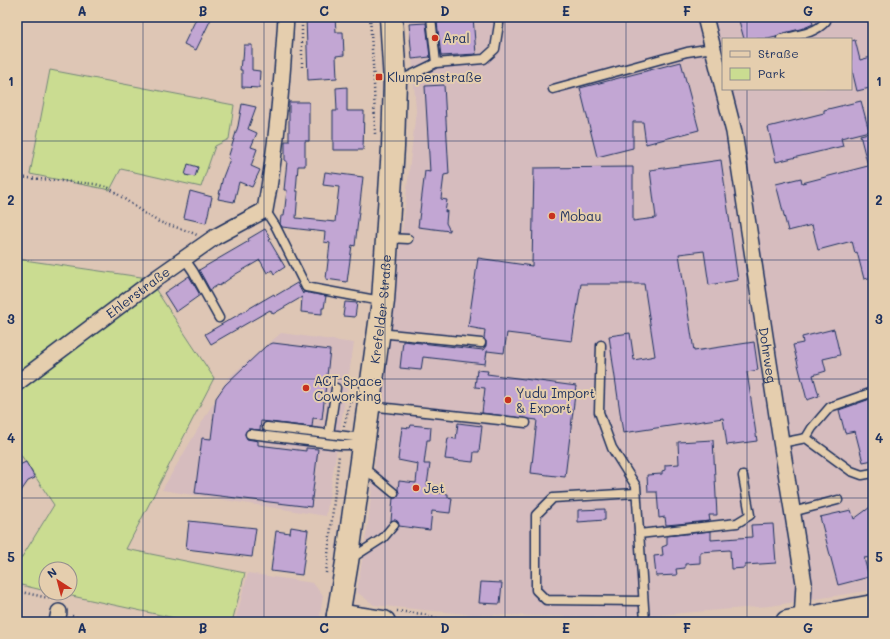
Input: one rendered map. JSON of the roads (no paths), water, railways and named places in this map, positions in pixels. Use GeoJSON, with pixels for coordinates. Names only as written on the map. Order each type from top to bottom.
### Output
{"type":"FeatureCollection","features":[{"type":"Feature","properties":{"kind":"main road","name":"Krefelder Straße"},"geometry":{"type":"LineString","coordinates":[[337,618],[347,562],[364,442],[360,400],[387,301],[398,239],[393,147],[395,81],[391,17]]}},
{"type":"Feature","properties":{"kind":"main road"},"geometry":{"type":"LineString","coordinates":[[797,621],[847,614],[873,606]]}},
{"type":"Feature","properties":{"kind":"main road"},"geometry":{"type":"LineString","coordinates":[[337,618],[389,616]]}},
{"type":"Feature","properties":{"kind":"street"},"geometry":{"type":"LineString","coordinates":[[265,210],[274,160],[286,17]]}},
{"type":"Feature","properties":{"kind":"street","name":"Dohrweg"},"geometry":{"type":"LineString","coordinates":[[705,17],[717,52],[722,82]]}},
{"type":"Feature","properties":{"kind":"street","name":"Dohrweg"},"geometry":{"type":"LineString","coordinates":[[724,90],[734,132],[804,583],[797,621]]}},
{"type":"Feature","properties":{"kind":"street","name":"Ehlerstraße"},"geometry":{"type":"LineString","coordinates":[[17,383],[184,258],[215,237],[265,210]]}},
{"type":"Feature","properties":{"kind":"lane"},"geometry":{"type":"LineString","coordinates":[[431,17],[436,63]]}},
{"type":"Feature","properties":{"kind":"lane"},"geometry":{"type":"LineString","coordinates":[[395,81],[436,63],[484,59],[495,49],[499,17]]}},
{"type":"Feature","properties":{"kind":"lane"},"geometry":{"type":"LineString","coordinates":[[786,38],[813,32],[821,28],[826,21],[825,17]]}},
{"type":"Feature","properties":{"kind":"lane"},"geometry":{"type":"LineString","coordinates":[[553,89],[687,52],[717,52]]}},
{"type":"Feature","properties":{"kind":"lane"},"geometry":{"type":"LineString","coordinates":[[265,210],[276,227],[306,287],[387,301]]}},
{"type":"Feature","properties":{"kind":"lane"},"geometry":{"type":"LineString","coordinates":[[184,258],[193,271],[218,318]]}},
{"type":"Feature","properties":{"kind":"lane"},"geometry":{"type":"LineString","coordinates":[[378,332],[481,343]]}},
{"type":"Feature","properties":{"kind":"lane"},"geometry":{"type":"LineString","coordinates":[[601,345],[599,412],[612,448],[636,486],[645,622]]}},
{"type":"Feature","properties":{"kind":"lane"},"geometry":{"type":"LineString","coordinates":[[329,434],[336,388]]}},
{"type":"Feature","properties":{"kind":"lane"},"geometry":{"type":"LineString","coordinates":[[782,443],[806,438],[812,428],[830,407],[873,392]]}},
{"type":"Feature","properties":{"kind":"lane"},"geometry":{"type":"LineString","coordinates":[[360,400],[526,423]]}},
{"type":"Feature","properties":{"kind":"lane"},"geometry":{"type":"LineString","coordinates":[[267,428],[341,435],[364,442]]}},
{"type":"Feature","properties":{"kind":"lane"},"geometry":{"type":"LineString","coordinates":[[250,434],[340,445],[364,442]]}},
{"type":"Feature","properties":{"kind":"lane"},"geometry":{"type":"LineString","coordinates":[[806,438],[851,471],[862,475],[873,473]]}},
{"type":"Feature","properties":{"kind":"lane"},"geometry":{"type":"LineString","coordinates":[[360,467],[370,473],[394,493]]}},
{"type":"Feature","properties":{"kind":"lane"},"geometry":{"type":"LineString","coordinates":[[639,534],[736,523],[750,515],[743,476]]}},
{"type":"Feature","properties":{"kind":"lane"},"geometry":{"type":"LineString","coordinates":[[636,493],[553,498],[536,515],[536,590],[546,600],[643,601]]}},
{"type":"Feature","properties":{"kind":"lane"},"geometry":{"type":"LineString","coordinates":[[792,512],[838,500]]}},
{"type":"Feature","properties":{"kind":"lane"},"geometry":{"type":"LineString","coordinates":[[347,562],[359,552],[383,538],[394,525]]}},
{"type":"Feature","properties":{"kind":"place","name":"Aral"},"geometry":{"type":"Point","coordinates":[435,38]}},
{"type":"Feature","properties":{"kind":"place","name":"Klumpenstraße"},"geometry":{"type":"Point","coordinates":[379,77]}},
{"type":"Feature","properties":{"kind":"place","name":"Mobau"},"geometry":{"type":"Point","coordinates":[552,216]}},
{"type":"Feature","properties":{"kind":"place","name":"ACT Space Coworking"},"geometry":{"type":"Point","coordinates":[306,388]}},
{"type":"Feature","properties":{"kind":"place","name":"Yudu Import & Export"},"geometry":{"type":"Point","coordinates":[508,400]}},
{"type":"Feature","properties":{"kind":"place","name":"Jet"},"geometry":{"type":"Point","coordinates":[416,488]}}]}
